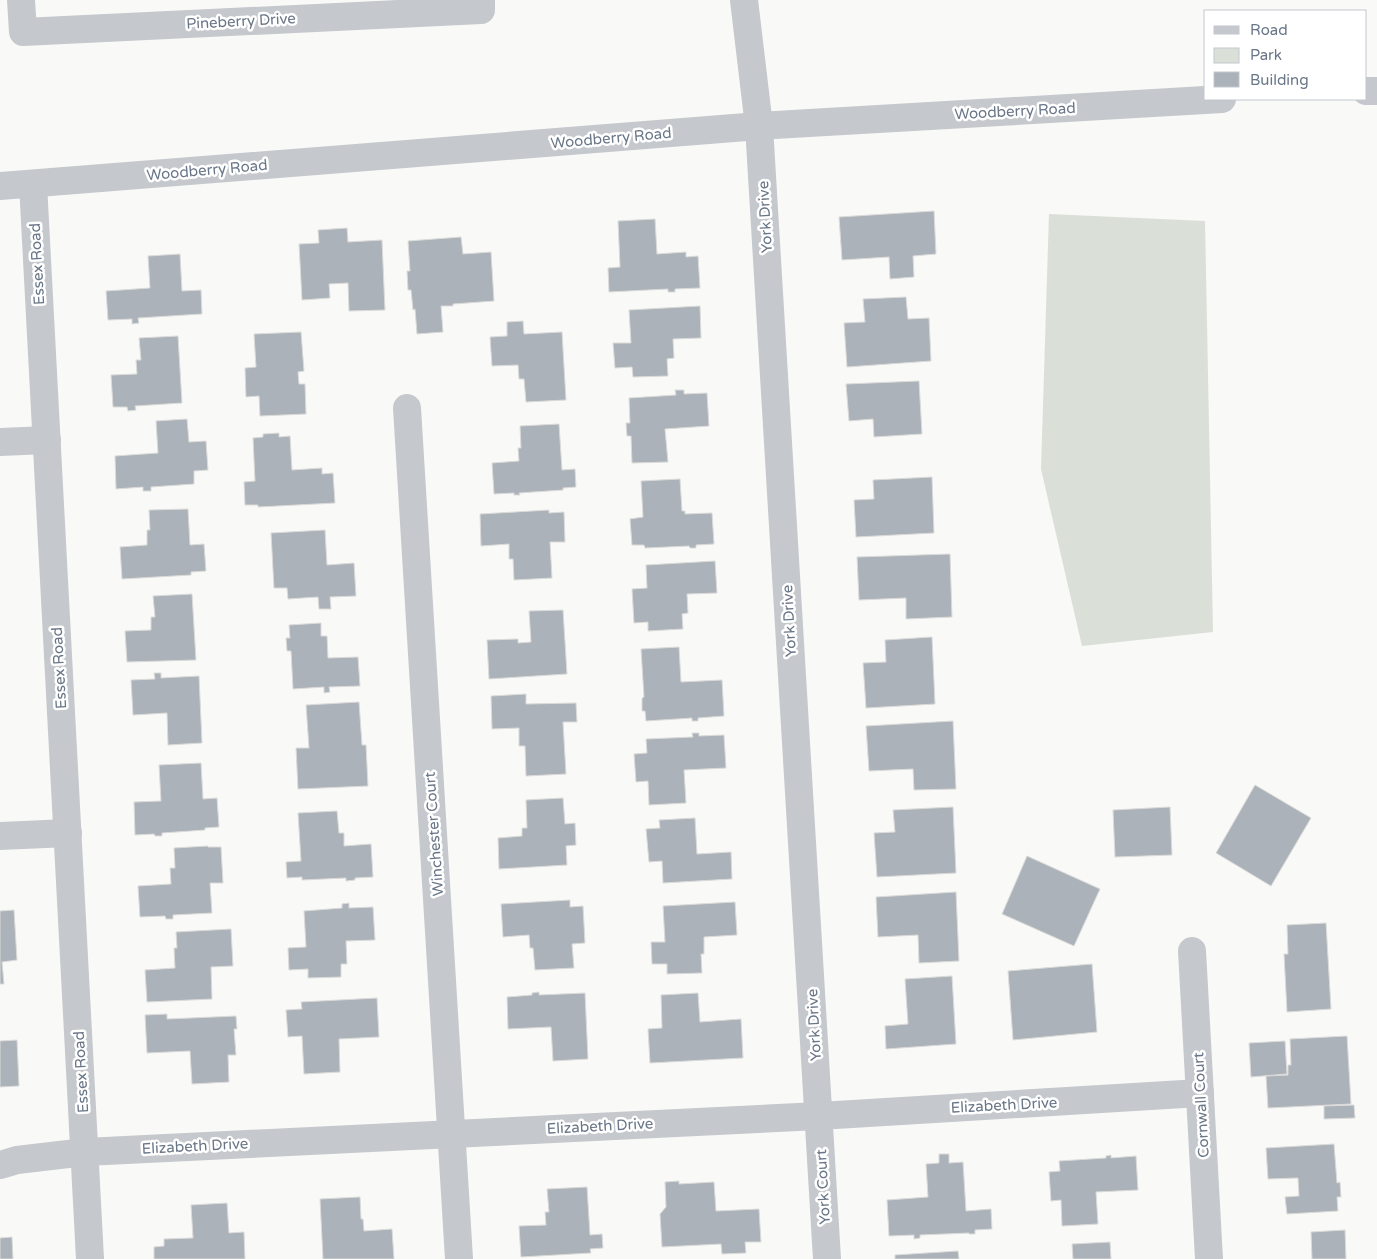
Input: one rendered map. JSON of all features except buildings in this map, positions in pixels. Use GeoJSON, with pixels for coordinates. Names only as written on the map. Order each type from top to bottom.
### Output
{"type":"FeatureCollection","features":[{"type":"Feature","properties":{"kind":"street","name":"Pineberry Drive"},"geometry":{"type":"LineString","coordinates":[[21,0],[23,32],[481,10],[480,0]]}},
{"type":"Feature","properties":{"kind":"street","name":"York Drive"},"geometry":{"type":"LineString","coordinates":[[744,0],[759,126],[819,1116]]}},
{"type":"Feature","properties":{"kind":"street","name":"Woodberry Road"},"geometry":{"type":"LineString","coordinates":[[0,186],[759,126],[1205,100]]}},
{"type":"Feature","properties":{"kind":"street","name":"Essex Road"},"geometry":{"type":"LineString","coordinates":[[33,184],[90,1259]]}},
{"type":"Feature","properties":{"kind":"street","name":"Winchester Court"},"geometry":{"type":"LineString","coordinates":[[407,408],[459,1259]]}},
{"type":"Feature","properties":{"kind":"street"},"geometry":{"type":"LineString","coordinates":[[0,442],[47,440]]}},
{"type":"Feature","properties":{"kind":"street"},"geometry":{"type":"LineString","coordinates":[[0,836],[68,833]]}},
{"type":"Feature","properties":{"kind":"street","name":"Cornwall Court"},"geometry":{"type":"LineString","coordinates":[[1192,951],[1209,1259]]}},
{"type":"Feature","properties":{"kind":"street","name":"Elizabeth Drive"},"geometry":{"type":"LineString","coordinates":[[0,1165],[17,1160],[85,1152],[819,1116],[1200,1093]]}},
{"type":"Feature","properties":{"kind":"street","name":"York Court"},"geometry":{"type":"LineString","coordinates":[[819,1116],[827,1259]]}},
{"type":"Feature","properties":{"kind":"green space"},"geometry":{"type":"Polygon","coordinates":[[[1049,214],[1205,221],[1213,632],[1082,646],[1041,469],[1049,214]]]}}]}
